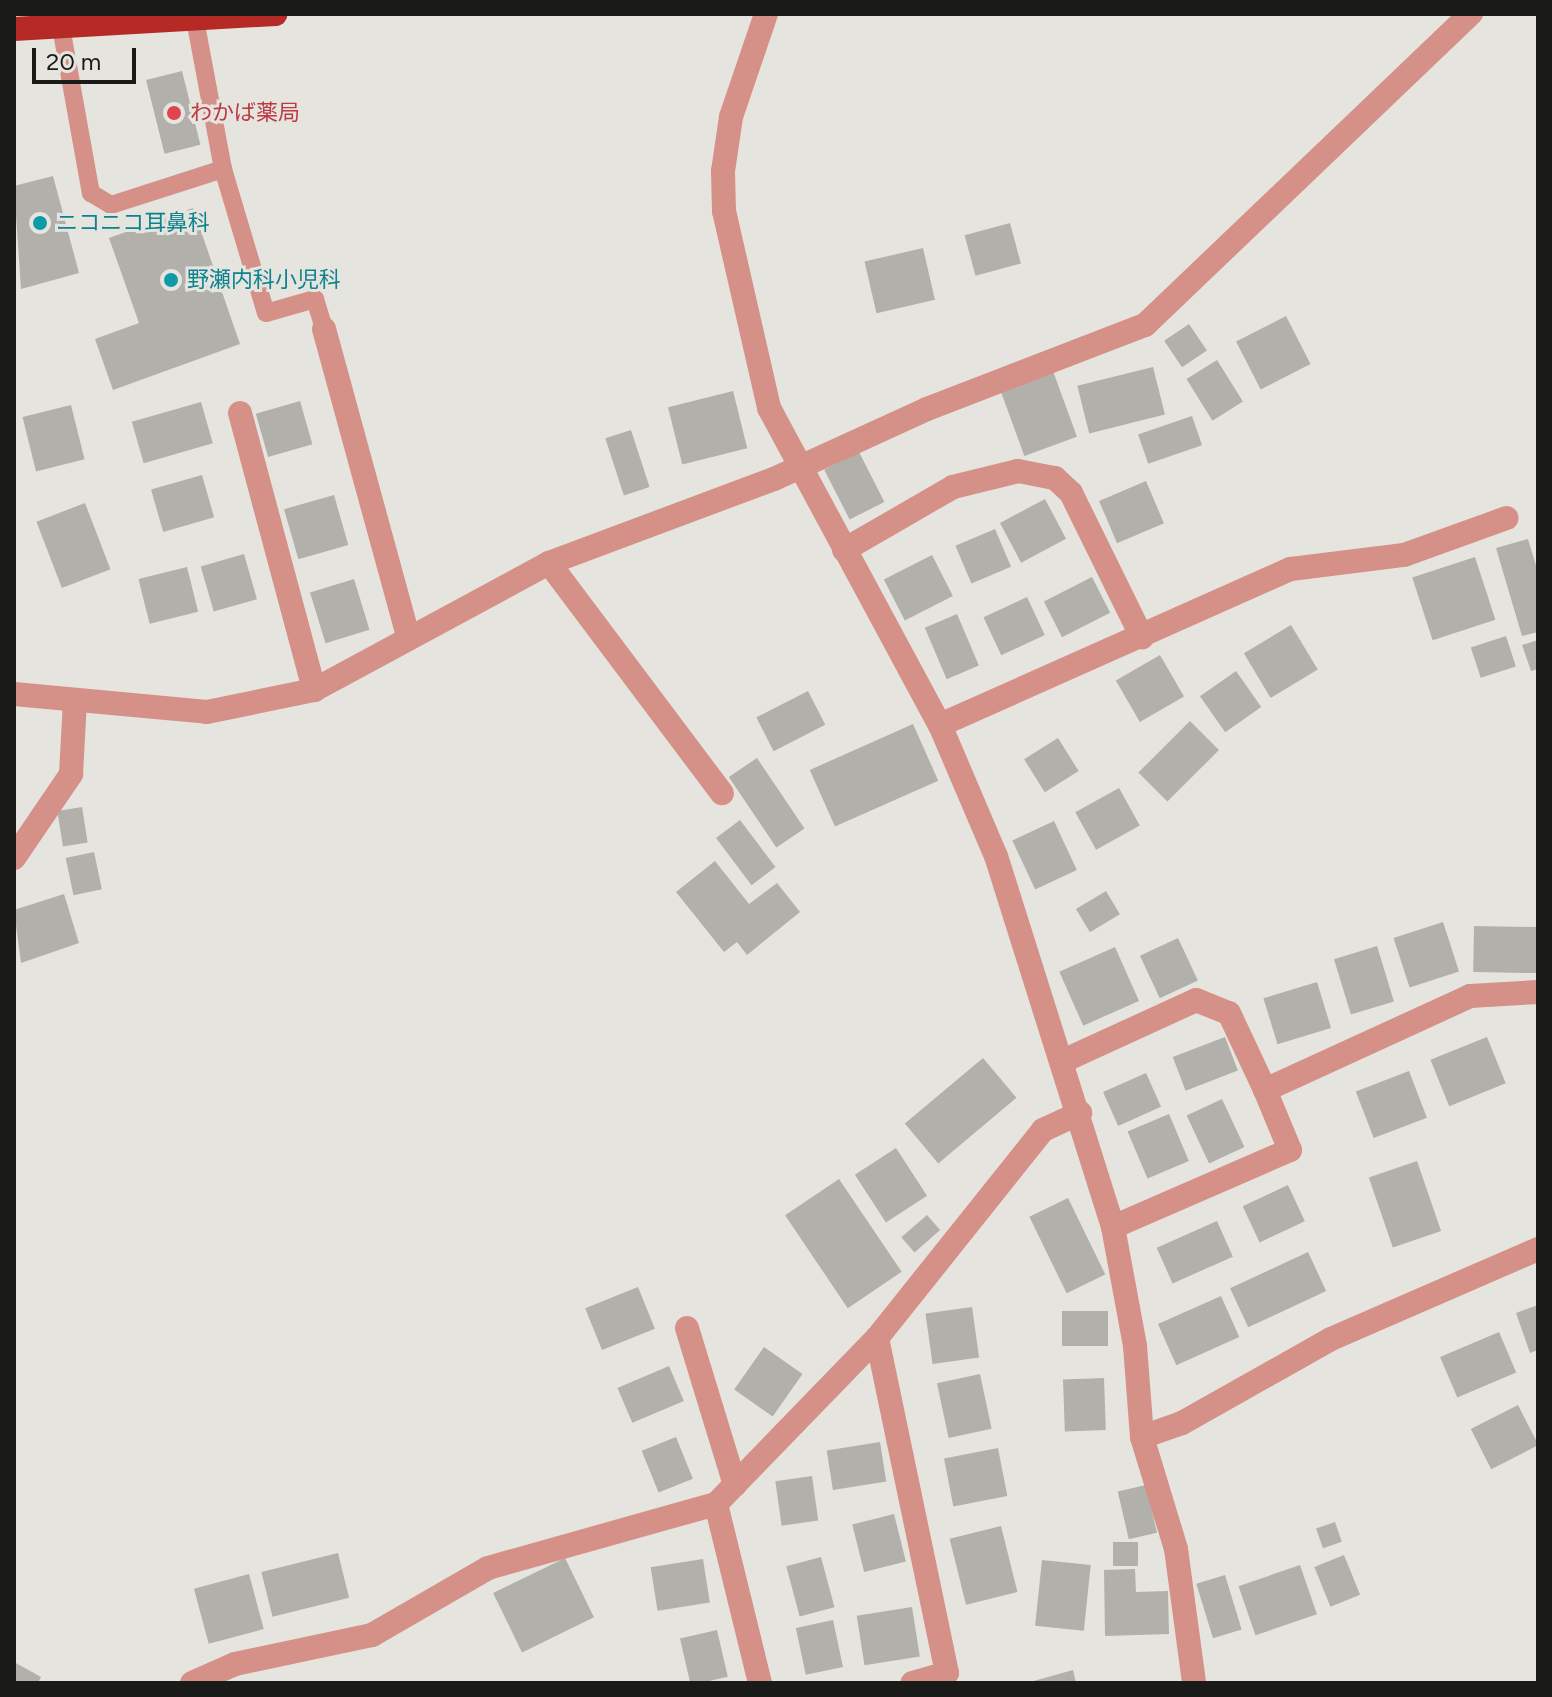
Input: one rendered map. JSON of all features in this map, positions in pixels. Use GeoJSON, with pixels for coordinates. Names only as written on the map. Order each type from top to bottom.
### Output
{"type":"FeatureCollection","features":[{"type":"Feature","properties":{"kind":"highway"},"geometry":{"type":"LineString","coordinates":[[14,29],[276,14]]}},
{"type":"Feature","properties":{"kind":"street"},"geometry":{"type":"LineString","coordinates":[[766,14],[731,117],[724,211],[769,408],[795,466],[940,725],[996,856],[1080,1113],[1113,1227],[1135,1346],[1142,1437],[1176,1549],[1194,1683]]}},
{"type":"Feature","properties":{"kind":"street"},"geometry":{"type":"LineString","coordinates":[[14,694],[207,712],[314,690],[549,563],[1145,325],[1471,14]]}},
{"type":"Feature","properties":{"kind":"street"},"geometry":{"type":"LineString","coordinates":[[324,329],[408,637]]}},
{"type":"Feature","properties":{"kind":"street"},"geometry":{"type":"LineString","coordinates":[[240,413],[314,690]]}},
{"type":"Feature","properties":{"kind":"street"},"geometry":{"type":"LineString","coordinates":[[844,550],[953,487],[1018,471],[1055,478],[1071,493],[1142,637]]}},
{"type":"Feature","properties":{"kind":"street"},"geometry":{"type":"LineString","coordinates":[[940,725],[1291,569],[1404,555],[1507,518]]}},
{"type":"Feature","properties":{"kind":"street"},"geometry":{"type":"LineString","coordinates":[[549,563],[722,793]]}},
{"type":"Feature","properties":{"kind":"street"},"geometry":{"type":"LineString","coordinates":[[14,858],[71,774],[75,700]]}},
{"type":"Feature","properties":{"kind":"street"},"geometry":{"type":"LineString","coordinates":[[1265,1090],[1470,996],[1538,992]]}},
{"type":"Feature","properties":{"kind":"street"},"geometry":{"type":"LineString","coordinates":[[1063,1061],[1196,1000],[1229,1013],[1290,1150],[1113,1227]]}},
{"type":"Feature","properties":{"kind":"street"},"geometry":{"type":"LineString","coordinates":[[192,1683],[235,1664],[372,1635],[488,1568],[716,1504],[877,1338],[1043,1130],[1080,1113]]}},
{"type":"Feature","properties":{"kind":"street"},"geometry":{"type":"LineString","coordinates":[[1142,1437],[1182,1423],[1331,1339],[1538,1249]]}},
{"type":"Feature","properties":{"kind":"street"},"geometry":{"type":"LineString","coordinates":[[687,1328],[735,1485]]}},
{"type":"Feature","properties":{"kind":"street"},"geometry":{"type":"LineString","coordinates":[[877,1338],[947,1673],[912,1683]]}},
{"type":"Feature","properties":{"kind":"street"},"geometry":{"type":"LineString","coordinates":[[716,1504],[760,1683]]}},
{"type":"Feature","properties":{"kind":"lane"},"geometry":{"type":"LineString","coordinates":[[195,20],[223,169],[266,313],[315,299],[324,329]]}},
{"type":"Feature","properties":{"kind":"lane"},"geometry":{"type":"LineString","coordinates":[[61,27],[91,193],[111,205],[223,169]]}},
{"type":"Feature","properties":{"kind":"building","name":"わかば薬局"},"geometry":{"type":"Polygon","coordinates":[[[182,71],[200,145],[164,154],[146,80],[182,71]]]}},
{"type":"Feature","properties":{"kind":"building","name":"ニコニコ耳鼻科"},"geometry":{"type":"Polygon","coordinates":[[[53,176],[79,273],[21,289],[14,186],[53,176]]]}},
{"type":"Feature","properties":{"kind":"building","name":"野瀬内科小児科"},"geometry":{"type":"Polygon","coordinates":[[[193,208],[240,344],[113,390],[95,339],[139,323],[109,238],[193,208]]]}},
{"type":"Feature","properties":{"kind":"building"},"geometry":{"type":"Polygon","coordinates":[[[1010,223],[1021,264],[975,276],[965,235],[1010,223]]]}},
{"type":"Feature","properties":{"kind":"building"},"geometry":{"type":"Polygon","coordinates":[[[923,248],[935,300],[876,313],[865,261],[923,248]]]}},
{"type":"Feature","properties":{"kind":"building"},"geometry":{"type":"Polygon","coordinates":[[[1286,316],[1311,364],[1261,390],[1236,341],[1286,316]]]}},
{"type":"Feature","properties":{"kind":"building"},"geometry":{"type":"Polygon","coordinates":[[[1189,324],[1207,351],[1182,367],[1164,341],[1189,324]]]}},
{"type":"Feature","properties":{"kind":"building"},"geometry":{"type":"Polygon","coordinates":[[[1217,360],[1243,402],[1212,421],[1186,379],[1217,360]]]}},
{"type":"Feature","properties":{"kind":"building"},"geometry":{"type":"Polygon","coordinates":[[[1153,367],[1165,415],[1089,433],[1077,386],[1153,367]]]}},
{"type":"Feature","properties":{"kind":"building"},"geometry":{"type":"Polygon","coordinates":[[[1053,371],[1077,437],[1024,456],[1000,390],[1053,371]]]}},
{"type":"Feature","properties":{"kind":"building"},"geometry":{"type":"Polygon","coordinates":[[[733,391],[747,448],[682,464],[668,407],[733,391]]]}},
{"type":"Feature","properties":{"kind":"building"},"geometry":{"type":"Polygon","coordinates":[[[300,401],[312,444],[268,457],[256,414],[300,401]]]}},
{"type":"Feature","properties":{"kind":"building"},"geometry":{"type":"Polygon","coordinates":[[[201,402],[213,443],[144,463],[132,422],[201,402]]]}},
{"type":"Feature","properties":{"kind":"building"},"geometry":{"type":"Polygon","coordinates":[[[71,405],[85,459],[36,471],[22,417],[71,405]]]}},
{"type":"Feature","properties":{"kind":"building"},"geometry":{"type":"Polygon","coordinates":[[[1192,416],[1202,445],[1148,464],[1138,435],[1192,416]]]}},
{"type":"Feature","properties":{"kind":"building"},"geometry":{"type":"Polygon","coordinates":[[[631,430],[650,487],[624,495],[605,438],[631,430]]]}},
{"type":"Feature","properties":{"kind":"building"},"geometry":{"type":"Polygon","coordinates":[[[859,452],[884,502],[850,520],[824,470],[859,452]]]}},
{"type":"Feature","properties":{"kind":"building"},"geometry":{"type":"Polygon","coordinates":[[[202,475],[214,517],[163,532],[151,490],[202,475]]]}},
{"type":"Feature","properties":{"kind":"building"},"geometry":{"type":"Polygon","coordinates":[[[1146,481],[1164,523],[1117,543],[1099,501],[1146,481]]]}},
{"type":"Feature","properties":{"kind":"building"},"geometry":{"type":"Polygon","coordinates":[[[334,495],[348,545],[298,559],[284,509],[334,495]]]}},
{"type":"Feature","properties":{"kind":"building"},"geometry":{"type":"Polygon","coordinates":[[[1045,499],[1066,539],[1021,563],[1000,523],[1045,499]]]}},
{"type":"Feature","properties":{"kind":"building"},"geometry":{"type":"Polygon","coordinates":[[[85,503],[110,569],[62,588],[36,522],[85,503]]]}},
{"type":"Feature","properties":{"kind":"building"},"geometry":{"type":"Polygon","coordinates":[[[995,529],[1011,567],[971,584],[955,546],[995,529]]]}},
{"type":"Feature","properties":{"kind":"building"},"geometry":{"type":"Polygon","coordinates":[[[1528,539],[1538,572],[1538,632],[1522,636],[1496,548],[1528,539]]]}},
{"type":"Feature","properties":{"kind":"building"},"geometry":{"type":"Polygon","coordinates":[[[244,554],[257,599],[214,612],[201,566],[244,554]]]}},
{"type":"Feature","properties":{"kind":"building"},"geometry":{"type":"Polygon","coordinates":[[[932,555],[953,596],[905,621],[884,580],[932,555]]]}},
{"type":"Feature","properties":{"kind":"building"},"geometry":{"type":"Polygon","coordinates":[[[1475,557],[1495,620],[1433,640],[1412,577],[1475,557]]]}},
{"type":"Feature","properties":{"kind":"building"},"geometry":{"type":"Polygon","coordinates":[[[187,567],[198,612],[150,624],[138,579],[187,567]]]}},
{"type":"Feature","properties":{"kind":"building"},"geometry":{"type":"Polygon","coordinates":[[[1092,577],[1110,613],[1062,637],[1044,602],[1092,577]]]}},
{"type":"Feature","properties":{"kind":"building"},"geometry":{"type":"Polygon","coordinates":[[[354,579],[369,630],[326,643],[310,592],[354,579]]]}},
{"type":"Feature","properties":{"kind":"building"},"geometry":{"type":"Polygon","coordinates":[[[1027,597],[1045,635],[1001,655],[983,617],[1027,597]]]}},
{"type":"Feature","properties":{"kind":"building"},"geometry":{"type":"Polygon","coordinates":[[[957,614],[979,666],[947,679],[925,628],[957,614]]]}},
{"type":"Feature","properties":{"kind":"building"},"geometry":{"type":"Polygon","coordinates":[[[1291,625],[1318,670],[1271,698],[1244,653],[1291,625]]]}},
{"type":"Feature","properties":{"kind":"building"},"geometry":{"type":"Polygon","coordinates":[[[1506,636],[1516,666],[1481,678],[1471,647],[1506,636]]]}},
{"type":"Feature","properties":{"kind":"building"},"geometry":{"type":"Polygon","coordinates":[[[1538,640],[1538,669],[1531,671],[1522,645],[1538,640]]]}},
{"type":"Feature","properties":{"kind":"building"},"geometry":{"type":"Polygon","coordinates":[[[1160,655],[1184,697],[1140,722],[1116,680],[1160,655]]]}},
{"type":"Feature","properties":{"kind":"building"},"geometry":{"type":"Polygon","coordinates":[[[1236,671],[1261,707],[1225,732],[1200,696],[1236,671]]]}},
{"type":"Feature","properties":{"kind":"building"},"geometry":{"type":"Polygon","coordinates":[[[808,691],[825,725],[774,751],[756,717],[808,691]]]}},
{"type":"Feature","properties":{"kind":"building"},"geometry":{"type":"Polygon","coordinates":[[[1190,721],[1219,750],[1167,802],[1138,773],[1190,721]]]}},
{"type":"Feature","properties":{"kind":"building"},"geometry":{"type":"Polygon","coordinates":[[[913,724],[938,781],[835,827],[810,770],[913,724]]]}},
{"type":"Feature","properties":{"kind":"building"},"geometry":{"type":"Polygon","coordinates":[[[1058,738],[1079,771],[1045,792],[1024,759],[1058,738]]]}},
{"type":"Feature","properties":{"kind":"building"},"geometry":{"type":"Polygon","coordinates":[[[757,758],[805,828],[776,847],[729,777],[757,758]]]}},
{"type":"Feature","properties":{"kind":"building"},"geometry":{"type":"Polygon","coordinates":[[[1119,788],[1140,826],[1096,850],[1075,812],[1119,788]]]}},
{"type":"Feature","properties":{"kind":"building"},"geometry":{"type":"Polygon","coordinates":[[[82,807],[88,843],[63,846],[57,811],[82,807]]]}},
{"type":"Feature","properties":{"kind":"building"},"geometry":{"type":"Polygon","coordinates":[[[740,820],[776,867],[752,885],[716,838],[740,820]]]}},
{"type":"Feature","properties":{"kind":"building"},"geometry":{"type":"Polygon","coordinates":[[[1054,821],[1077,870],[1035,889],[1012,840],[1054,821]]]}},
{"type":"Feature","properties":{"kind":"building"},"geometry":{"type":"Polygon","coordinates":[[[94,852],[102,889],[74,895],[66,858],[94,852]]]}},
{"type":"Feature","properties":{"kind":"building"},"geometry":{"type":"Polygon","coordinates":[[[715,861],[749,904],[777,883],[800,912],[747,955],[737,942],[724,952],[676,892],[715,861]]]}},
{"type":"Feature","properties":{"kind":"building"},"geometry":{"type":"Polygon","coordinates":[[[1106,891],[1120,914],[1090,932],[1076,909],[1106,891]]]}},
{"type":"Feature","properties":{"kind":"building"},"geometry":{"type":"Polygon","coordinates":[[[64,894],[79,943],[21,963],[14,910],[64,894]]]}},
{"type":"Feature","properties":{"kind":"building"},"geometry":{"type":"Polygon","coordinates":[[[1443,922],[1459,971],[1410,988],[1394,938],[1443,922]]]}},
{"type":"Feature","properties":{"kind":"building"},"geometry":{"type":"Polygon","coordinates":[[[1474,926],[1538,927],[1537,973],[1473,972],[1474,926]]]}},
{"type":"Feature","properties":{"kind":"building"},"geometry":{"type":"Polygon","coordinates":[[[1178,938],[1198,981],[1160,998],[1140,956],[1178,938]]]}},
{"type":"Feature","properties":{"kind":"building"},"geometry":{"type":"Polygon","coordinates":[[[1377,946],[1394,1001],[1351,1015],[1334,959],[1377,946]]]}},
{"type":"Feature","properties":{"kind":"building"},"geometry":{"type":"Polygon","coordinates":[[[1115,947],[1139,1001],[1083,1026],[1059,972],[1115,947]]]}},
{"type":"Feature","properties":{"kind":"building"},"geometry":{"type":"Polygon","coordinates":[[[1317,982],[1331,1028],[1277,1044],[1263,998],[1317,982]]]}},
{"type":"Feature","properties":{"kind":"building"},"geometry":{"type":"Polygon","coordinates":[[[1225,1037],[1238,1071],[1186,1091],[1173,1057],[1225,1037]]]}},
{"type":"Feature","properties":{"kind":"building"},"geometry":{"type":"Polygon","coordinates":[[[1487,1037],[1506,1083],[1449,1106],[1430,1060],[1487,1037]]]}},
{"type":"Feature","properties":{"kind":"building"},"geometry":{"type":"Polygon","coordinates":[[[983,1058],[1016,1098],[938,1163],[905,1124],[983,1058]]]}},
{"type":"Feature","properties":{"kind":"building"},"geometry":{"type":"Polygon","coordinates":[[[1409,1071],[1427,1118],[1374,1138],[1356,1091],[1409,1071]]]}},
{"type":"Feature","properties":{"kind":"building"},"geometry":{"type":"Polygon","coordinates":[[[1146,1073],[1161,1107],[1118,1126],[1103,1092],[1146,1073]]]}},
{"type":"Feature","properties":{"kind":"building"},"geometry":{"type":"Polygon","coordinates":[[[1222,1099],[1244,1147],[1209,1164],[1187,1115],[1222,1099]]]}},
{"type":"Feature","properties":{"kind":"building"},"geometry":{"type":"Polygon","coordinates":[[[1169,1114],[1189,1161],[1148,1179],[1128,1132],[1169,1114]]]}},
{"type":"Feature","properties":{"kind":"building"},"geometry":{"type":"Polygon","coordinates":[[[896,1148],[927,1196],[886,1222],[855,1175],[896,1148]]]}},
{"type":"Feature","properties":{"kind":"building"},"geometry":{"type":"Polygon","coordinates":[[[1417,1161],[1441,1231],[1393,1248],[1369,1178],[1417,1161]]]}},
{"type":"Feature","properties":{"kind":"building"},"geometry":{"type":"Polygon","coordinates":[[[839,1179],[902,1272],[848,1308],[785,1215],[839,1179]]]}},
{"type":"Feature","properties":{"kind":"building"},"geometry":{"type":"Polygon","coordinates":[[[1288,1185],[1305,1221],[1260,1242],[1243,1206],[1288,1185]]]}},
{"type":"Feature","properties":{"kind":"building"},"geometry":{"type":"Polygon","coordinates":[[[1068,1198],[1105,1274],[1067,1293],[1029,1217],[1068,1198]]]}},
{"type":"Feature","properties":{"kind":"building"},"geometry":{"type":"Polygon","coordinates":[[[927,1215],[940,1230],[914,1252],[901,1237],[927,1215]]]}},
{"type":"Feature","properties":{"kind":"building"},"geometry":{"type":"Polygon","coordinates":[[[1217,1221],[1233,1257],[1173,1283],[1157,1248],[1217,1221]]]}},
{"type":"Feature","properties":{"kind":"building"},"geometry":{"type":"Polygon","coordinates":[[[1308,1252],[1326,1291],[1248,1327],[1230,1288],[1308,1252]]]}},
{"type":"Feature","properties":{"kind":"building"},"geometry":{"type":"Polygon","coordinates":[[[638,1287],[655,1329],[602,1350],[585,1308],[638,1287]]]}},
{"type":"Feature","properties":{"kind":"building"},"geometry":{"type":"Polygon","coordinates":[[[1221,1296],[1239,1337],[1176,1365],[1158,1324],[1221,1296]]]}},
{"type":"Feature","properties":{"kind":"building"},"geometry":{"type":"Polygon","coordinates":[[[1538,1305],[1538,1350],[1530,1353],[1516,1313],[1538,1305]]]}},
{"type":"Feature","properties":{"kind":"building"},"geometry":{"type":"Polygon","coordinates":[[[972,1307],[979,1358],[933,1364],[925,1314],[972,1307]]]}},
{"type":"Feature","properties":{"kind":"building"},"geometry":{"type":"Polygon","coordinates":[[[1062,1311],[1108,1311],[1108,1346],[1062,1346],[1062,1311]]]}},
{"type":"Feature","properties":{"kind":"building"},"geometry":{"type":"Polygon","coordinates":[[[1499,1332],[1516,1373],[1457,1398],[1440,1357],[1499,1332]]]}},
{"type":"Feature","properties":{"kind":"building"},"geometry":{"type":"Polygon","coordinates":[[[764,1347],[803,1374],[773,1417],[734,1390],[764,1347]]]}},
{"type":"Feature","properties":{"kind":"building"},"geometry":{"type":"Polygon","coordinates":[[[669,1366],[684,1401],[632,1423],[617,1388],[669,1366]]]}},
{"type":"Feature","properties":{"kind":"building"},"geometry":{"type":"Polygon","coordinates":[[[980,1374],[992,1429],[949,1438],[937,1383],[980,1374]]]}},
{"type":"Feature","properties":{"kind":"building"},"geometry":{"type":"Polygon","coordinates":[[[1104,1378],[1106,1430],[1065,1431],[1063,1379],[1104,1378]]]}},
{"type":"Feature","properties":{"kind":"building"},"geometry":{"type":"Polygon","coordinates":[[[1518,1405],[1538,1445],[1491,1469],[1471,1429],[1518,1405]]]}},
{"type":"Feature","properties":{"kind":"building"},"geometry":{"type":"Polygon","coordinates":[[[676,1437],[693,1479],[659,1493],[642,1451],[676,1437]]]}},
{"type":"Feature","properties":{"kind":"building"},"geometry":{"type":"Polygon","coordinates":[[[880,1442],[886,1482],[833,1490],[827,1450],[880,1442]]]}},
{"type":"Feature","properties":{"kind":"building"},"geometry":{"type":"Polygon","coordinates":[[[998,1448],[1007,1496],[953,1507],[944,1458],[998,1448]]]}},
{"type":"Feature","properties":{"kind":"building"},"geometry":{"type":"Polygon","coordinates":[[[812,1476],[818,1521],[782,1526],[775,1481],[812,1476]]]}},
{"type":"Feature","properties":{"kind":"building"},"geometry":{"type":"Polygon","coordinates":[[[1146,1485],[1157,1533],[1129,1539],[1118,1492],[1146,1485]]]}},
{"type":"Feature","properties":{"kind":"building"},"geometry":{"type":"Polygon","coordinates":[[[894,1514],[906,1562],[864,1572],[852,1524],[894,1514]]]}},
{"type":"Feature","properties":{"kind":"building"},"geometry":{"type":"Polygon","coordinates":[[[1335,1522],[1342,1542],[1323,1548],[1316,1529],[1335,1522]]]}},
{"type":"Feature","properties":{"kind":"building"},"geometry":{"type":"Polygon","coordinates":[[[1001,1526],[1017,1592],[966,1605],[950,1539],[1001,1526]]]}},
{"type":"Feature","properties":{"kind":"building"},"geometry":{"type":"Polygon","coordinates":[[[1113,1542],[1138,1542],[1138,1566],[1113,1566],[1113,1542]]]}},
{"type":"Feature","properties":{"kind":"building"},"geometry":{"type":"Polygon","coordinates":[[[338,1553],[349,1598],[272,1617],[261,1572],[338,1553]]]}},
{"type":"Feature","properties":{"kind":"building"},"geometry":{"type":"Polygon","coordinates":[[[1344,1555],[1360,1595],[1330,1607],[1314,1567],[1344,1555]]]}},
{"type":"Feature","properties":{"kind":"building"},"geometry":{"type":"Polygon","coordinates":[[[821,1557],[834,1607],[800,1617],[786,1566],[821,1557]]]}},
{"type":"Feature","properties":{"kind":"building"},"geometry":{"type":"Polygon","coordinates":[[[565,1558],[594,1617],[522,1652],[493,1593],[565,1558]]]}},
{"type":"Feature","properties":{"kind":"building"},"geometry":{"type":"Polygon","coordinates":[[[703,1559],[710,1602],[658,1611],[651,1567],[703,1559]]]}},
{"type":"Feature","properties":{"kind":"building"},"geometry":{"type":"Polygon","coordinates":[[[1042,1560],[1091,1565],[1084,1631],[1035,1626],[1042,1560]]]}},
{"type":"Feature","properties":{"kind":"building"},"geometry":{"type":"Polygon","coordinates":[[[1300,1565],[1317,1614],[1255,1635],[1239,1586],[1300,1565]]]}},
{"type":"Feature","properties":{"kind":"building"},"geometry":{"type":"Polygon","coordinates":[[[1135,1569],[1136,1592],[1168,1591],[1169,1634],[1105,1636],[1104,1570],[1135,1569]]]}},
{"type":"Feature","properties":{"kind":"building"},"geometry":{"type":"Polygon","coordinates":[[[249,1574],[264,1629],[209,1644],[194,1589],[249,1574]]]}},
{"type":"Feature","properties":{"kind":"building"},"geometry":{"type":"Polygon","coordinates":[[[1225,1575],[1242,1630],[1213,1638],[1196,1584],[1225,1575]]]}},
{"type":"Feature","properties":{"kind":"building"},"geometry":{"type":"Polygon","coordinates":[[[912,1607],[920,1656],[865,1665],[857,1616],[912,1607]]]}},
{"type":"Feature","properties":{"kind":"building"},"geometry":{"type":"Polygon","coordinates":[[[833,1620],[843,1667],[806,1675],[796,1628],[833,1620]]]}},
{"type":"Feature","properties":{"kind":"building"},"geometry":{"type":"Polygon","coordinates":[[[717,1630],[728,1677],[690,1683],[680,1639],[717,1630]]]}},
{"type":"Feature","properties":{"kind":"building"},"geometry":{"type":"Polygon","coordinates":[[[14,1662],[41,1677],[38,1683],[14,1683],[14,1662]]]}},
{"type":"Feature","properties":{"kind":"building"},"geometry":{"type":"Polygon","coordinates":[[[1073,1670],[1076,1683],[1030,1683],[1030,1682],[1073,1670]]]}},
{"type":"Feature","properties":{"kind":"place","name":"わかば薬局"},"geometry":{"type":"Point","coordinates":[174,113]}},
{"type":"Feature","properties":{"kind":"place","name":"ニコニコ耳鼻科"},"geometry":{"type":"Point","coordinates":[40,223]}},
{"type":"Feature","properties":{"kind":"place","name":"野瀬内科小児科"},"geometry":{"type":"Point","coordinates":[171,280]}}]}
